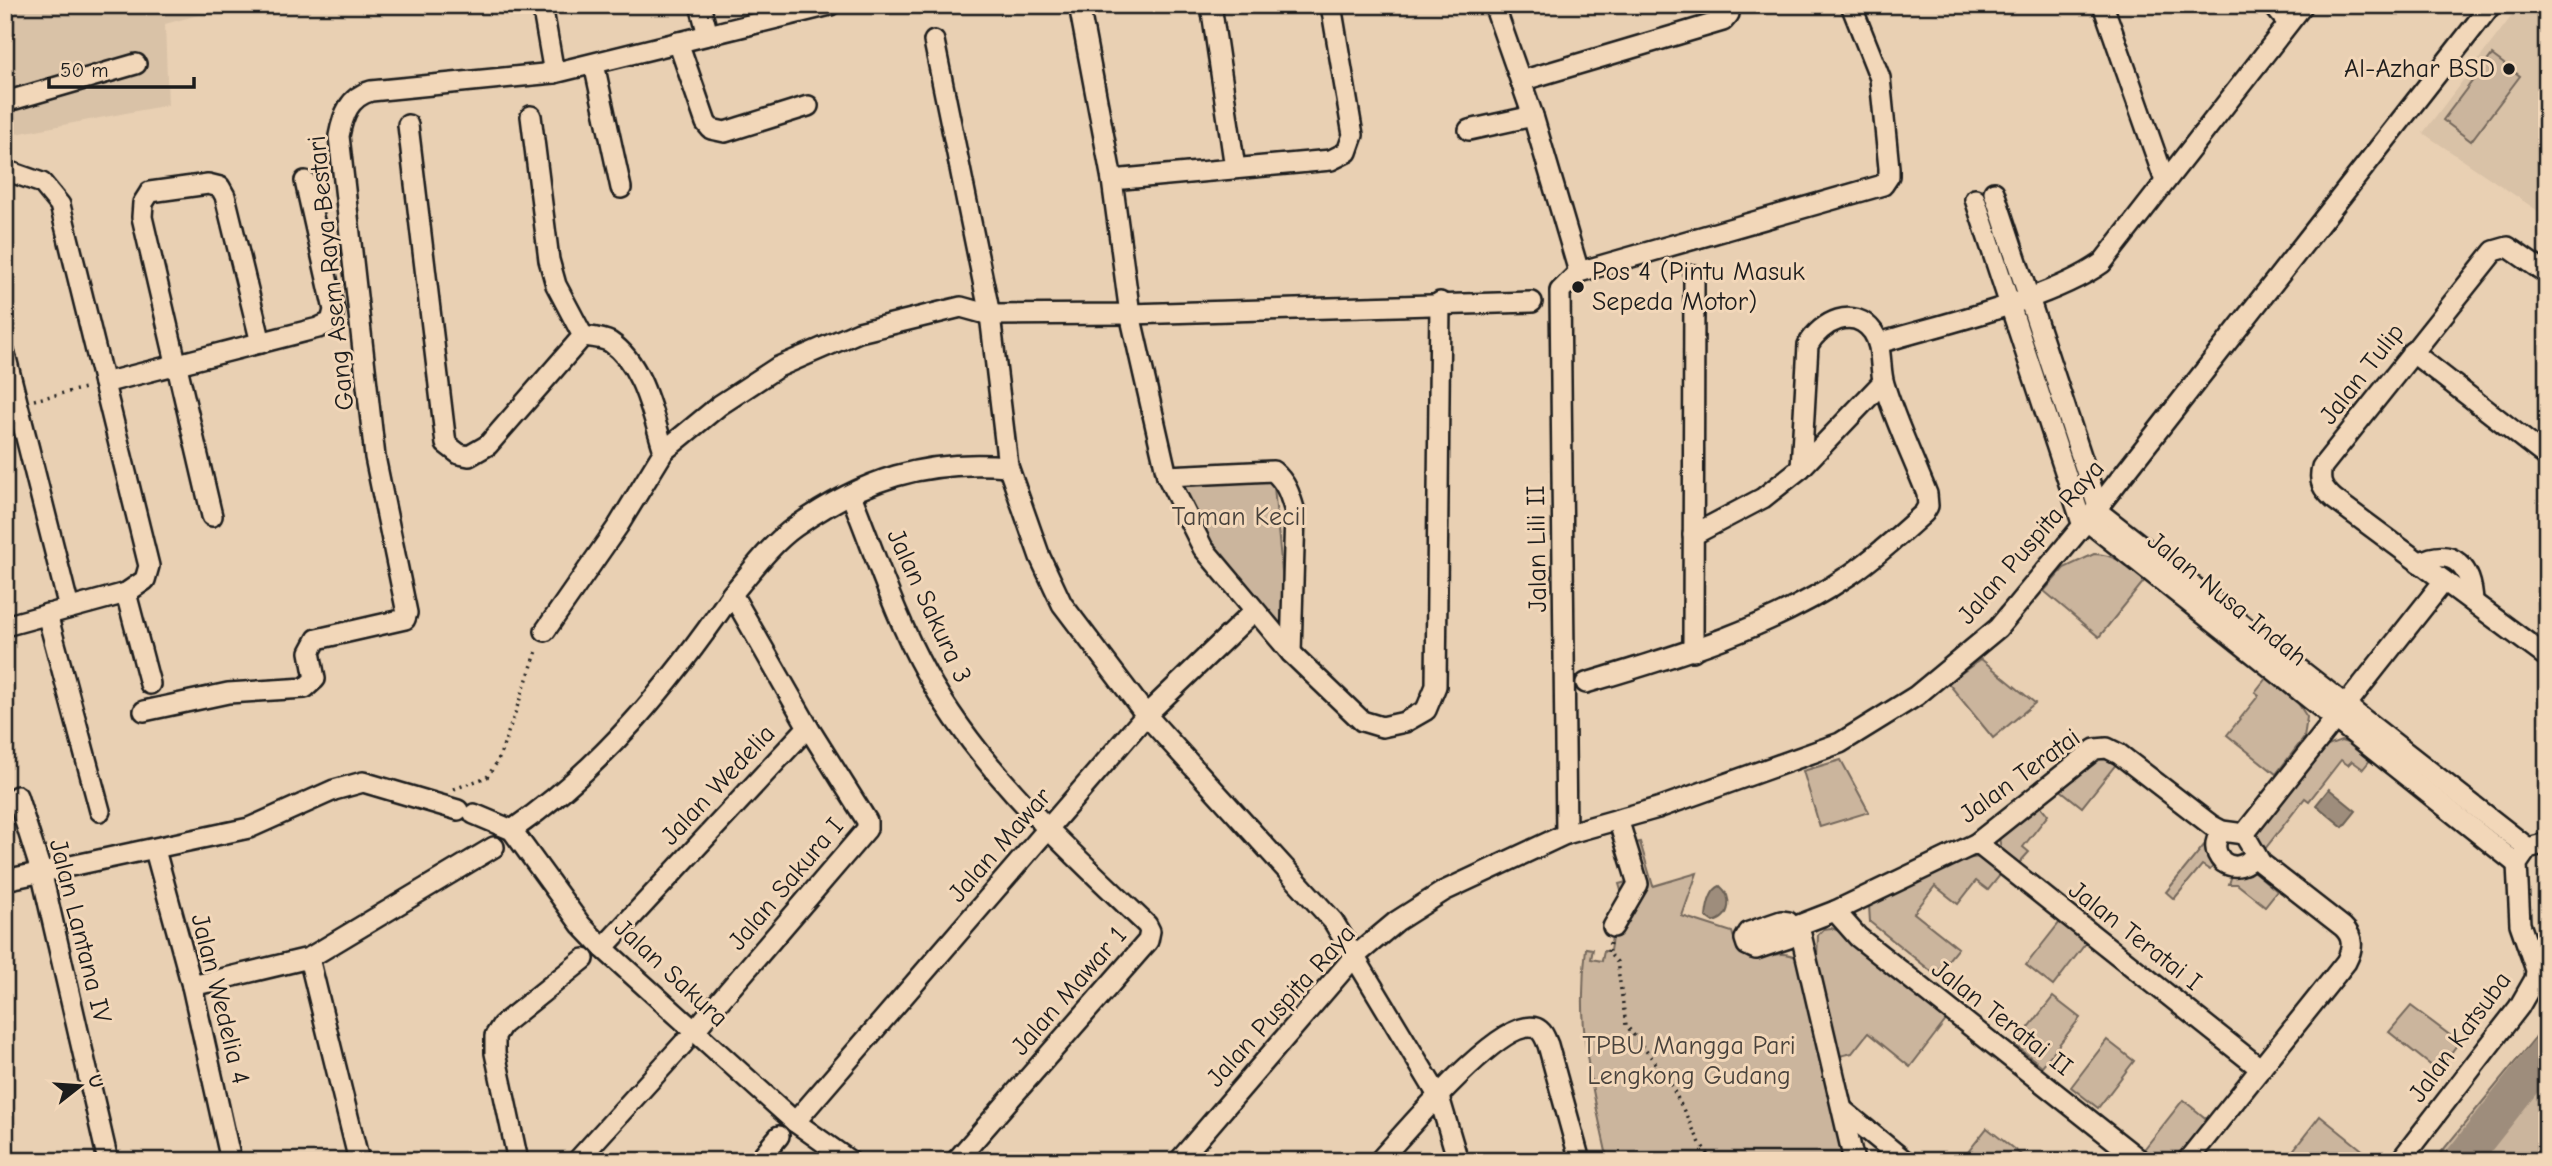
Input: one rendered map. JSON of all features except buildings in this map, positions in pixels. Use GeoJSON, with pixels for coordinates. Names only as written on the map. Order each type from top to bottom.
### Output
{"type":"FeatureCollection","features":[{"type":"Feature","properties":{"kind":"street"},"geometry":{"type":"LineString","coordinates":[[542,5],[554,74]]}},
{"type":"Feature","properties":{"kind":"street"},"geometry":{"type":"LineString","coordinates":[[700,5],[708,35]]}},
{"type":"Feature","properties":{"kind":"street","name":"Gang Asem Raya Bestari"},"geometry":{"type":"LineString","coordinates":[[144,711],[228,693],[305,688],[315,679],[310,652],[317,639],[405,619],[407,613],[375,457],[339,136],[347,107],[362,93],[370,91],[554,74],[708,35],[793,9],[830,5]]}},
{"type":"Feature","properties":{"kind":"street"},"geometry":{"type":"LineString","coordinates":[[1079,5],[1112,180],[1130,314],[1167,476],[1203,548],[1254,611],[1291,653],[1362,721],[1382,727],[1405,722],[1426,709],[1436,686],[1440,302]]}},
{"type":"Feature","properties":{"kind":"street"},"geometry":{"type":"LineString","coordinates":[[1211,5],[1235,168]]}},
{"type":"Feature","properties":{"kind":"street"},"geometry":{"type":"LineString","coordinates":[[1112,180],[1331,160],[1347,152],[1353,135],[1331,5]]}},
{"type":"Feature","properties":{"kind":"street"},"geometry":{"type":"LineString","coordinates":[[1494,5],[1521,81],[1579,272],[1883,185],[1889,176],[1889,167],[1880,78],[1851,5]]}},
{"type":"Feature","properties":{"kind":"street"},"geometry":{"type":"LineString","coordinates":[[1521,81],[1723,21],[1729,15],[1728,5]]}},
{"type":"Feature","properties":{"kind":"street"},"geometry":{"type":"LineString","coordinates":[[2103,5],[2165,181]]}},
{"type":"Feature","properties":{"kind":"street"},"geometry":{"type":"LineString","coordinates":[[2273,5],[2288,23]]}},
{"type":"Feature","properties":{"kind":"street"},"geometry":{"type":"LineString","coordinates":[[1878,343],[2009,303],[2083,276],[2102,262],[2303,5]]}},
{"type":"Feature","properties":{"kind":"street","name":"Jalan Puspita Raya"},"geometry":{"type":"LineString","coordinates":[[1179,1161],[1354,957],[1397,921],[1444,891],[1566,834],[1618,819],[1840,743],[1916,696],[1998,628],[2091,516],[2491,5]]}},
{"type":"Feature","properties":{"kind":"street"},"geometry":{"type":"LineString","coordinates":[[934,41],[990,315],[1008,466],[1040,557],[1062,604],[1146,715],[1333,921],[1439,1097],[1458,1161]]}},
{"type":"Feature","properties":{"kind":"street"},"geometry":{"type":"LineString","coordinates":[[678,42],[706,124],[711,129],[725,132],[808,106]]}},
{"type":"Feature","properties":{"kind":"street"},"geometry":{"type":"LineString","coordinates":[[5,102],[136,64]]}},
{"type":"Feature","properties":{"kind":"street"},"geometry":{"type":"LineString","coordinates":[[594,64],[621,188]]}},
{"type":"Feature","properties":{"kind":"street"},"geometry":{"type":"LineString","coordinates":[[531,116],[549,260],[556,285],[583,336]]}},
{"type":"Feature","properties":{"kind":"street"},"geometry":{"type":"LineString","coordinates":[[1469,130],[1532,116]]}},
{"type":"Feature","properties":{"kind":"street"},"geometry":{"type":"LineString","coordinates":[[408,125],[446,444],[459,454],[469,456],[488,445],[583,336]]}},
{"type":"Feature","properties":{"kind":"street"},"geometry":{"type":"LineString","coordinates":[[5,170],[42,183],[60,205],[149,566],[145,580],[126,593],[5,626]]}},
{"type":"Feature","properties":{"kind":"street"},"geometry":{"type":"LineString","coordinates":[[104,383],[317,328],[331,321],[334,310],[305,181]]}},
{"type":"Feature","properties":{"kind":"street"},"geometry":{"type":"LineString","coordinates":[[212,516],[142,217],[143,203],[150,192],[208,184],[220,187],[225,196],[261,343]]}},
{"type":"Feature","properties":{"kind":"street"},"geometry":{"type":"LineString","coordinates":[[1994,192],[2028,296],[2091,516]]}},
{"type":"Feature","properties":{"kind":"street"},"geometry":{"type":"LineString","coordinates":[[1975,199],[2009,303],[2091,516]]}},
{"type":"Feature","properties":{"kind":"street","name":"Jalan Tulip"},"geometry":{"type":"LineString","coordinates":[[2547,274],[2515,250],[2499,247],[2322,467],[2320,476],[2323,489],[2334,499],[2547,657]]}},
{"type":"Feature","properties":{"kind":"street","name":"Jalan Lili II"},"geometry":{"type":"LineString","coordinates":[[1566,834],[1559,302],[1564,284],[1579,272]]}},
{"type":"Feature","properties":{"kind":"street"},"geometry":{"type":"LineString","coordinates":[[1693,651],[1694,275]]}},
{"type":"Feature","properties":{"kind":"street"},"geometry":{"type":"LineString","coordinates":[[545,631],[618,527],[664,451],[691,427],[748,385],[818,348],[859,332],[961,307],[990,315],[1130,314],[1440,302],[1532,302]]}},
{"type":"Feature","properties":{"kind":"street"},"geometry":{"type":"LineString","coordinates":[[1586,684],[1693,651],[1776,616],[1849,576],[1924,513],[1927,494],[1883,382],[1878,343],[1868,326],[1850,318],[1833,320],[1817,328],[1808,345],[1801,468]]}},
{"type":"Feature","properties":{"kind":"street"},"geometry":{"type":"LineString","coordinates":[[583,336],[608,341],[629,359],[643,386],[664,451]]}},
{"type":"Feature","properties":{"kind":"street"},"geometry":{"type":"LineString","coordinates":[[2412,352],[2547,457]]}},
{"type":"Feature","properties":{"kind":"street"},"geometry":{"type":"LineString","coordinates":[[5,354],[69,608]]}},
{"type":"Feature","properties":{"kind":"street"},"geometry":{"type":"LineString","coordinates":[[1693,535],[1763,498],[1801,468],[1883,382]]}},
{"type":"Feature","properties":{"kind":"street"},"geometry":{"type":"LineString","coordinates":[[5,880],[250,828],[352,784],[363,782],[466,812],[512,830],[578,780],[612,746],[662,689],[732,594],[794,528],[851,495],[889,477],[921,467],[969,463],[1008,466]]}},
{"type":"Feature","properties":{"kind":"street"},"geometry":{"type":"LineString","coordinates":[[1167,476],[1273,471],[1282,478],[1295,512],[1291,653]]}},
{"type":"Feature","properties":{"kind":"street","name":"Jalan Sakura 3"},"geometry":{"type":"LineString","coordinates":[[851,495],[925,672],[960,728],[1005,785],[1048,829]]}},
{"type":"Feature","properties":{"kind":"street","name":"Jalan Nusa Indah"},"geometry":{"type":"LineString","coordinates":[[2091,516],[2339,712],[2529,853]]}},
{"type":"Feature","properties":{"kind":"street"},"geometry":{"type":"LineString","coordinates":[[2419,563],[2432,556],[2443,556],[2462,566],[2473,587],[2473,602]]}},
{"type":"Feature","properties":{"kind":"street"},"geometry":{"type":"LineString","coordinates":[[2187,1161],[2346,962],[2351,946],[2348,932],[2255,855],[2244,834],[2444,581]]}},
{"type":"Feature","properties":{"kind":"street"},"geometry":{"type":"LineString","coordinates":[[126,593],[150,684]]}},
{"type":"Feature","properties":{"kind":"street","name":"Jalan Wedelia"},"geometry":{"type":"LineString","coordinates":[[603,948],[808,727],[732,594]]}},
{"type":"Feature","properties":{"kind":"street","name":"Jalan Mawar"},"geometry":{"type":"LineString","coordinates":[[795,1122],[1146,715],[1254,611]]}},
{"type":"Feature","properties":{"kind":"street"},"geometry":{"type":"LineString","coordinates":[[47,614],[100,811]]}},
{"type":"Feature","properties":{"kind":"street","name":"Jalan Sakura I"},"geometry":{"type":"LineString","coordinates":[[577,1161],[689,1037],[867,829],[867,821],[808,727]]}},
{"type":"Feature","properties":{"kind":"street","name":"Jalan Teratai"},"geometry":{"type":"LineString","coordinates":[[1854,1161],[1795,927],[1835,911],[1977,843],[2075,763],[2100,747],[2119,754],[2222,831],[2244,834]]}},
{"type":"Feature","properties":{"kind":"street","name":"Jalan Lantana IV"},"geometry":{"type":"LineString","coordinates":[[17,796],[41,872],[108,1161]]}},
{"type":"Feature","properties":{"kind":"street"},"geometry":{"type":"LineString","coordinates":[[1613,927],[1637,884],[1618,819]]}},
{"type":"Feature","properties":{"kind":"street","name":"Jalan Mawar 1"},"geometry":{"type":"LineString","coordinates":[[956,1161],[1150,936],[1147,925],[1048,829]]}},
{"type":"Feature","properties":{"kind":"street","name":"Jalan Sakura"},"geometry":{"type":"LineString","coordinates":[[512,830],[581,925],[689,1037],[795,1122],[850,1161]]}},
{"type":"Feature","properties":{"kind":"street"},"geometry":{"type":"LineString","coordinates":[[2222,831],[2215,843],[2215,850],[2228,866],[2240,866],[2255,855]]}},
{"type":"Feature","properties":{"kind":"street","name":"Jalan Teratai I"},"geometry":{"type":"LineString","coordinates":[[1977,843],[2261,1069]]}},
{"type":"Feature","properties":{"kind":"street"},"geometry":{"type":"LineString","coordinates":[[192,986],[309,957],[494,847]]}},
{"type":"Feature","properties":{"kind":"street","name":"Jalan Wedelia 4"},"geometry":{"type":"LineString","coordinates":[[155,850],[192,986],[231,1161]]}},
{"type":"Feature","properties":{"kind":"street","name":"Jalan Katsuba"},"geometry":{"type":"LineString","coordinates":[[2400,1161],[2519,1007],[2535,979],[2534,960],[2520,924],[2529,853]]}},
{"type":"Feature","properties":{"kind":"street","name":"Jalan Teratai II"},"geometry":{"type":"LineString","coordinates":[[1835,911],[1858,937],[2141,1161]]}},
{"type":"Feature","properties":{"kind":"street"},"geometry":{"type":"LineString","coordinates":[[309,957],[359,1161]]}},
{"type":"Feature","properties":{"kind":"street"},"geometry":{"type":"LineString","coordinates":[[518,1161],[495,1053],[495,1036],[502,1026],[584,959]]}},
{"type":"Feature","properties":{"kind":"street"},"geometry":{"type":"LineString","coordinates":[[1379,1161],[1487,1046],[1521,1028],[1535,1028],[1544,1034],[1580,1161]]}},
{"type":"Feature","properties":{"kind":"street"},"geometry":{"type":"LineString","coordinates":[[1843,1110],[1905,1161]]}},
{"type":"Feature","properties":{"kind":"street"},"geometry":{"type":"LineString","coordinates":[[758,1161],[779,1136]]}},
{"type":"Feature","properties":{"kind":"path"},"geometry":{"type":"LineString","coordinates":[[18,404],[104,383]]}},
{"type":"Feature","properties":{"kind":"path"},"geometry":{"type":"LineString","coordinates":[[422,798],[487,777],[507,739],[545,631]]}},
{"type":"Feature","properties":{"kind":"path"},"geometry":{"type":"LineString","coordinates":[[1613,927],[1608,952],[1616,962],[1626,1025],[1668,1079],[1700,1143],[1713,1161]]}},
{"type":"Feature","properties":{"kind":"shaded area"},"geometry":{"type":"Polygon","coordinates":[[[5,5],[235,5],[165,24],[168,105],[5,136],[5,5]]]}},
{"type":"Feature","properties":{"kind":"shaded area","name":"Al-Azhar BSD"},"geometry":{"type":"Polygon","coordinates":[[[2520,5],[2547,5],[2547,217],[2423,133],[2520,5]]]}},
{"type":"Feature","properties":{"kind":"shaded area"},"geometry":{"type":"Polygon","coordinates":[[[2329,789],[2356,811],[2343,827],[2316,805],[2329,789]]]}},
{"type":"Feature","properties":{"kind":"shaded area"},"geometry":{"type":"Polygon","coordinates":[[[1720,886],[1727,896],[1728,907],[1724,916],[1713,922],[1706,917],[1707,909],[1711,895],[1720,886]]]}},
{"type":"Feature","properties":{"kind":"green space"},"geometry":{"type":"Polygon","coordinates":[[[2492,55],[2520,76],[2471,141],[2443,120],[2492,55]]]}},
{"type":"Feature","properties":{"kind":"green space","name":"Taman Kecil"},"geometry":{"type":"Polygon","coordinates":[[[1273,476],[1288,635],[1205,537],[1178,483],[1273,476]]]}},
{"type":"Feature","properties":{"kind":"green space"},"geometry":{"type":"Polygon","coordinates":[[[2094,554],[2116,559],[2145,580],[2099,637],[2044,591],[2064,568],[2094,554]]]}},
{"type":"Feature","properties":{"kind":"green space"},"geometry":{"type":"Polygon","coordinates":[[[1981,659],[2035,703],[1993,738],[1948,683],[1981,659]]]}},
{"type":"Feature","properties":{"kind":"green space"},"geometry":{"type":"Polygon","coordinates":[[[2267,677],[2294,697],[2307,717],[2304,738],[2276,774],[2227,735],[2259,695],[2255,692],[2267,677]]]}},
{"type":"Feature","properties":{"kind":"green space"},"geometry":{"type":"Polygon","coordinates":[[[2341,741],[2351,744],[2371,759],[2363,769],[2352,761],[2348,765],[2341,760],[2309,801],[2305,798],[2261,854],[2256,834],[2264,821],[2325,747],[2341,741]]]}},
{"type":"Feature","properties":{"kind":"green space"},"geometry":{"type":"Polygon","coordinates":[[[2100,757],[2117,763],[2082,807],[2058,788],[2100,757]]]}},
{"type":"Feature","properties":{"kind":"green space"},"geometry":{"type":"Polygon","coordinates":[[[1841,760],[1869,812],[1820,827],[1803,771],[1841,760]]]}},
{"type":"Feature","properties":{"kind":"green space"},"geometry":{"type":"Polygon","coordinates":[[[2039,804],[2048,815],[2023,847],[2029,852],[2019,863],[2001,848],[1999,838],[2039,804]]]}},
{"type":"Feature","properties":{"kind":"green space"},"geometry":{"type":"Polygon","coordinates":[[[2209,839],[2214,865],[2210,870],[2202,865],[2174,899],[2166,892],[2209,839]]]}},
{"type":"Feature","properties":{"kind":"green space","name":"TPBU Mangga Pari Lengkong Gudang"},"geometry":{"type":"Polygon","coordinates":[[[1640,842],[1653,886],[1697,873],[1682,916],[1732,932],[1738,951],[1750,959],[1787,954],[1799,959],[1845,1161],[1608,1161],[1587,1055],[1583,977],[1586,948],[1593,949],[1591,959],[1602,961],[1604,951],[1610,951],[1617,900],[1623,897],[1619,884],[1630,881],[1620,848],[1640,842]]]}},
{"type":"Feature","properties":{"kind":"green space"},"geometry":{"type":"Polygon","coordinates":[[[1980,857],[2000,875],[1988,890],[1976,881],[1958,904],[1935,886],[1914,913],[1958,948],[1936,975],[1870,922],[1869,905],[1965,859],[1980,857]]]}},
{"type":"Feature","properties":{"kind":"green space"},"geometry":{"type":"Polygon","coordinates":[[[2252,870],[2277,891],[2265,906],[2237,884],[2229,884],[2232,875],[2252,870]]]}},
{"type":"Feature","properties":{"kind":"green space"},"geometry":{"type":"Polygon","coordinates":[[[2060,922],[2086,943],[2053,986],[2026,965],[2060,922]]]}},
{"type":"Feature","properties":{"kind":"green space"},"geometry":{"type":"Polygon","coordinates":[[[1831,928],[1842,932],[1947,1019],[1910,1067],[1868,1033],[1852,1053],[1840,1056],[1817,958],[1818,935],[1824,929],[1831,928]]]}},
{"type":"Feature","properties":{"kind":"green space"},"geometry":{"type":"Polygon","coordinates":[[[2053,997],[2080,1018],[2042,1066],[2015,1045],[2053,997]]]}},
{"type":"Feature","properties":{"kind":"green space"},"geometry":{"type":"Polygon","coordinates":[[[2411,1006],[2459,1042],[2438,1071],[2389,1032],[2411,1006]]]}},
{"type":"Feature","properties":{"kind":"green space"},"geometry":{"type":"Polygon","coordinates":[[[2547,1023],[2547,1161],[2434,1161],[2547,1023]]]}},
{"type":"Feature","properties":{"kind":"green space"},"geometry":{"type":"Polygon","coordinates":[[[2107,1040],[2134,1061],[2098,1108],[2071,1087],[2107,1040]]]}},
{"type":"Feature","properties":{"kind":"green space"},"geometry":{"type":"Polygon","coordinates":[[[2183,1100],[2209,1121],[2177,1161],[2154,1161],[2142,1152],[2183,1100]]]}},
{"type":"Feature","properties":{"kind":"green space"},"geometry":{"type":"Polygon","coordinates":[[[2320,1116],[2376,1161],[2285,1161],[2320,1116]]]}},
{"type":"Feature","properties":{"kind":"green space"},"geometry":{"type":"Polygon","coordinates":[[[1987,1128],[2029,1161],[1961,1161],[1987,1128]]]}},
{"type":"Feature","properties":{"kind":"waterway"},"geometry":{"type":"LineString","coordinates":[[2461,1161],[2547,1052]]}},
{"type":"Feature","properties":{"kind":"place","name":"Al-Azhar BSD"},"geometry":{"type":"Point","coordinates":[2509,69]}},
{"type":"Feature","properties":{"kind":"place","name":"Pos 4 (Pintu Masuk Sepeda Motor)"},"geometry":{"type":"Point","coordinates":[1578,287]}}]}
